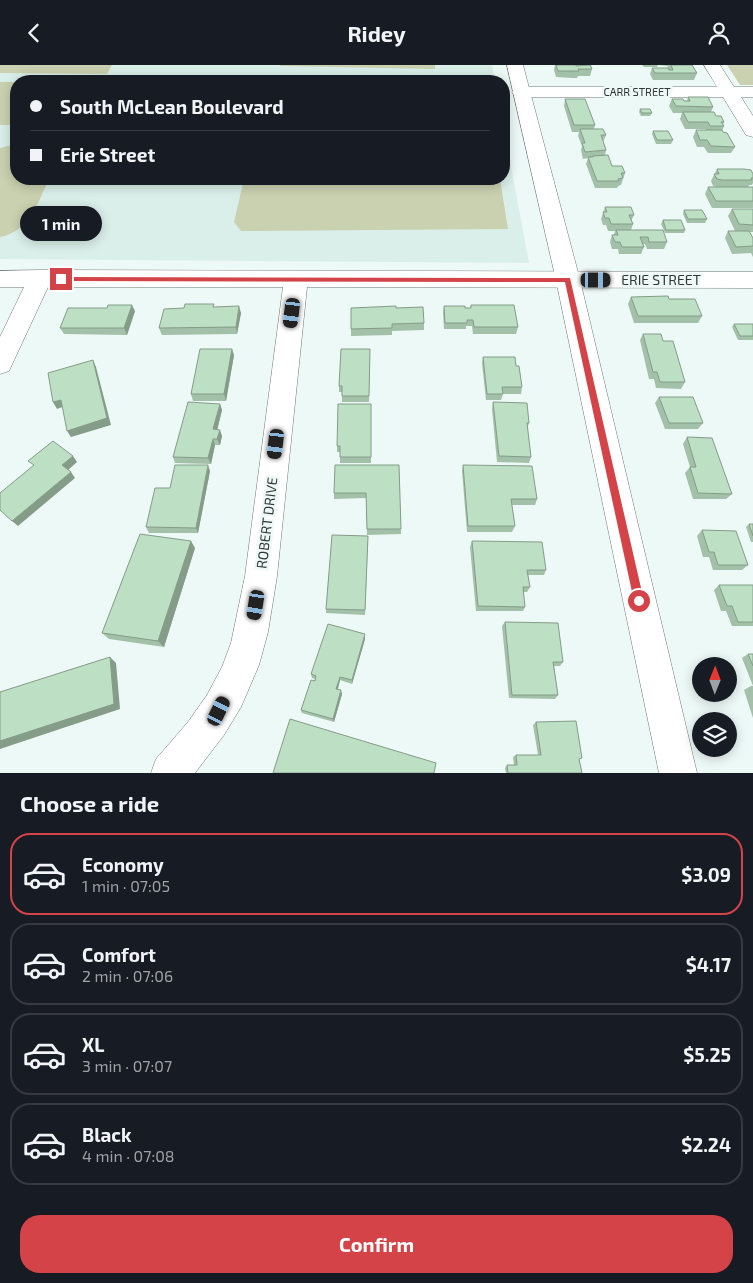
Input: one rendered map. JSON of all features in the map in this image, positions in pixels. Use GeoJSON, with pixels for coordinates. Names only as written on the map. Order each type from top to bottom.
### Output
{"type":"FeatureCollection","features":[{"type":"Feature","properties":{"kind":"street"},"geometry":{"type":"LineString","coordinates":[[515,65],[568,280],[678,773]]}},
{"type":"Feature","properties":{"kind":"street"},"geometry":{"type":"LineString","coordinates":[[712,65],[753,131]]}},
{"type":"Feature","properties":{"kind":"street","name":"CARR STREET"},"geometry":{"type":"LineString","coordinates":[[522,92],[753,92]]}},
{"type":"Feature","properties":{"kind":"street","name":"ERIE STREET"},"geometry":{"type":"LineString","coordinates":[[0,279],[753,280]]}},
{"type":"Feature","properties":{"kind":"street"},"geometry":{"type":"LineString","coordinates":[[0,364],[40,279]]}},
{"type":"Feature","properties":{"kind":"street","name":"ROBERT DRIVE"},"geometry":{"type":"LineString","coordinates":[[170,773],[219,711],[241,666],[251,628],[262,566],[296,279]]}},
{"type":"Feature","properties":{"kind":"shaded area"},"geometry":{"type":"Polygon","coordinates":[[[0,65],[492,65],[494,75],[10,75],[10,185],[510,185],[510,161],[529,263],[0,259],[0,65]]]}},
{"type":"Feature","properties":{"kind":"green space"},"geometry":{"type":"Polygon","coordinates":[[[0,65],[112,65],[107,74],[0,73],[0,65]]]}},
{"type":"Feature","properties":{"kind":"green space"},"geometry":{"type":"Polygon","coordinates":[[[435,65],[435,69],[280,66],[435,65]]]}},
{"type":"Feature","properties":{"kind":"green space"},"geometry":{"type":"Polygon","coordinates":[[[727,65],[753,65],[753,85],[740,85],[727,65]]]}},
{"type":"Feature","properties":{"kind":"green space"},"geometry":{"type":"Polygon","coordinates":[[[0,82],[10,82],[10,125],[0,125],[0,82]]]}},
{"type":"Feature","properties":{"kind":"green space"},"geometry":{"type":"Polygon","coordinates":[[[10,146],[10,185],[46,185],[26,223],[10,234],[0,237],[0,148],[10,146]]]}},
{"type":"Feature","properties":{"kind":"green space"},"geometry":{"type":"Polygon","coordinates":[[[243,185],[501,185],[508,229],[241,231],[234,222],[243,185]]]}},
{"type":"Feature","properties":{"kind":"building"},"geometry":{"type":"Polygon","coordinates":[[[556,65],[590,65],[592,69],[558,71],[556,65]]]}},
{"type":"Feature","properties":{"kind":"building"},"geometry":{"type":"Polygon","coordinates":[[[671,65],[692,65],[697,73],[655,73],[652,68],[668,68],[673,70],[671,65]]]}},
{"type":"Feature","properties":{"kind":"building"},"geometry":{"type":"Polygon","coordinates":[[[688,97],[708,97],[713,107],[676,106],[672,99],[690,101],[688,97]]]}},
{"type":"Feature","properties":{"kind":"building"},"geometry":{"type":"Polygon","coordinates":[[[565,99],[585,99],[595,125],[574,125],[565,99]]]}},
{"type":"Feature","properties":{"kind":"building"},"geometry":{"type":"Polygon","coordinates":[[[640,109],[650,109],[652,113],[642,113],[640,109]]]}},
{"type":"Feature","properties":{"kind":"building"},"geometry":{"type":"Polygon","coordinates":[[[683,112],[714,112],[716,116],[721,116],[724,122],[721,122],[724,126],[710,126],[708,122],[688,122],[683,112]]]}},
{"type":"Feature","properties":{"kind":"building"},"geometry":{"type":"Polygon","coordinates":[[[580,129],[603,129],[606,135],[601,135],[606,150],[585,152],[582,143],[585,143],[580,129]]]}},
{"type":"Feature","properties":{"kind":"building"},"geometry":{"type":"Polygon","coordinates":[[[696,130],[722,130],[727,133],[735,147],[711,146],[707,140],[700,140],[696,130]]]}},
{"type":"Feature","properties":{"kind":"building"},"geometry":{"type":"Polygon","coordinates":[[[653,131],[668,131],[673,140],[657,140],[653,131]]]}},
{"type":"Feature","properties":{"kind":"building"},"geometry":{"type":"Polygon","coordinates":[[[608,155],[612,166],[622,166],[625,173],[621,173],[623,178],[618,179],[619,181],[597,181],[588,157],[608,155]]]}},
{"type":"Feature","properties":{"kind":"building"},"geometry":{"type":"Polygon","coordinates":[[[717,169],[751,170],[753,178],[751,178],[752,180],[717,179],[714,174],[719,174],[717,169]]]}},
{"type":"Feature","properties":{"kind":"building"},"geometry":{"type":"Polygon","coordinates":[[[708,187],[753,187],[753,201],[716,201],[708,187]]]}},
{"type":"Feature","properties":{"kind":"building"},"geometry":{"type":"Polygon","coordinates":[[[605,207],[631,207],[634,215],[629,215],[633,224],[611,224],[609,218],[605,218],[603,212],[607,212],[605,207]]]}},
{"type":"Feature","properties":{"kind":"building"},"geometry":{"type":"Polygon","coordinates":[[[732,209],[753,209],[753,225],[739,224],[732,209]]]}},
{"type":"Feature","properties":{"kind":"building"},"geometry":{"type":"Polygon","coordinates":[[[684,210],[702,210],[707,219],[688,219],[684,210]]]}},
{"type":"Feature","properties":{"kind":"building"},"geometry":{"type":"Polygon","coordinates":[[[663,220],[681,220],[685,230],[666,230],[663,220]]]}},
{"type":"Feature","properties":{"kind":"building"},"geometry":{"type":"Polygon","coordinates":[[[616,230],[663,230],[667,242],[649,242],[648,237],[640,237],[644,247],[622,247],[620,242],[615,242],[612,235],[618,235],[616,230]]]}},
{"type":"Feature","properties":{"kind":"building"},"geometry":{"type":"Polygon","coordinates":[[[728,231],[749,231],[753,238],[753,246],[736,247],[728,231]]]}},
{"type":"Feature","properties":{"kind":"building"},"geometry":{"type":"Polygon","coordinates":[[[668,296],[669,299],[695,299],[702,316],[638,316],[631,297],[668,296]]]}},
{"type":"Feature","properties":{"kind":"building"},"geometry":{"type":"Polygon","coordinates":[[[185,304],[214,304],[213,307],[239,306],[236,327],[159,328],[164,309],[184,308],[185,304]]]}},
{"type":"Feature","properties":{"kind":"building"},"geometry":{"type":"Polygon","coordinates":[[[108,305],[132,305],[124,328],[60,328],[68,308],[107,308],[108,305]]]}},
{"type":"Feature","properties":{"kind":"building"},"geometry":{"type":"Polygon","coordinates":[[[471,305],[514,305],[518,327],[474,327],[473,320],[467,320],[467,323],[445,323],[444,306],[465,306],[465,308],[471,308],[471,305]]]}},
{"type":"Feature","properties":{"kind":"building"},"geometry":{"type":"Polygon","coordinates":[[[396,306],[396,308],[423,307],[424,323],[392,324],[392,328],[351,329],[351,308],[396,306]]]}},
{"type":"Feature","properties":{"kind":"building"},"geometry":{"type":"Polygon","coordinates":[[[734,324],[753,324],[753,336],[740,336],[734,324]]]}},
{"type":"Feature","properties":{"kind":"building"},"geometry":{"type":"Polygon","coordinates":[[[643,334],[661,334],[663,341],[673,341],[685,382],[660,382],[657,372],[653,372],[643,334]]]}},
{"type":"Feature","properties":{"kind":"building"},"geometry":{"type":"Polygon","coordinates":[[[200,349],[232,349],[224,394],[191,394],[200,349]]]}},
{"type":"Feature","properties":{"kind":"building"},"geometry":{"type":"Polygon","coordinates":[[[341,349],[370,349],[369,396],[342,396],[342,386],[339,386],[341,349]]]}},
{"type":"Feature","properties":{"kind":"building"},"geometry":{"type":"Polygon","coordinates":[[[483,357],[515,357],[516,366],[519,366],[522,387],[502,387],[503,394],[487,394],[483,357]]]}},
{"type":"Feature","properties":{"kind":"building"},"geometry":{"type":"Polygon","coordinates":[[[93,360],[107,418],[67,431],[61,400],[53,402],[48,373],[93,360]]]}},
{"type":"Feature","properties":{"kind":"building"},"geometry":{"type":"Polygon","coordinates":[[[659,397],[693,397],[703,423],[669,423],[659,397]]]}},
{"type":"Feature","properties":{"kind":"building"},"geometry":{"type":"Polygon","coordinates":[[[188,402],[220,404],[213,429],[220,430],[217,439],[213,439],[208,458],[173,457],[188,402]]]}},
{"type":"Feature","properties":{"kind":"building"},"geometry":{"type":"Polygon","coordinates":[[[493,402],[527,403],[531,457],[499,456],[493,402]]]}},
{"type":"Feature","properties":{"kind":"building"},"geometry":{"type":"Polygon","coordinates":[[[338,404],[371,404],[371,457],[340,457],[340,446],[337,446],[338,404]]]}},
{"type":"Feature","properties":{"kind":"building"},"geometry":{"type":"Polygon","coordinates":[[[687,437],[712,438],[732,494],[698,493],[690,467],[696,467],[687,437]]]}},
{"type":"Feature","properties":{"kind":"building"},"geometry":{"type":"Polygon","coordinates":[[[53,441],[73,456],[62,465],[71,472],[12,521],[0,510],[0,493],[34,465],[28,461],[53,441]]]}},
{"type":"Feature","properties":{"kind":"building"},"geometry":{"type":"Polygon","coordinates":[[[175,465],[208,465],[196,528],[146,527],[155,488],[170,488],[175,465]]]}},
{"type":"Feature","properties":{"kind":"building"},"geometry":{"type":"Polygon","coordinates":[[[335,465],[399,465],[401,529],[367,529],[366,493],[334,493],[335,465]]]}},
{"type":"Feature","properties":{"kind":"building"},"geometry":{"type":"Polygon","coordinates":[[[463,465],[532,466],[537,499],[511,499],[515,526],[468,526],[463,465]]]}},
{"type":"Feature","properties":{"kind":"building"},"geometry":{"type":"Polygon","coordinates":[[[749,524],[753,524],[753,536],[749,524]]]}},
{"type":"Feature","properties":{"kind":"building"},"geometry":{"type":"Polygon","coordinates":[[[702,530],[736,531],[748,565],[718,565],[714,552],[709,552],[702,530]]]}},
{"type":"Feature","properties":{"kind":"building"},"geometry":{"type":"Polygon","coordinates":[[[140,534],[191,541],[158,641],[102,633],[140,534]]]}},
{"type":"Feature","properties":{"kind":"building"},"geometry":{"type":"Polygon","coordinates":[[[332,535],[368,536],[365,610],[326,609],[332,535]]]}},
{"type":"Feature","properties":{"kind":"building"},"geometry":{"type":"Polygon","coordinates":[[[472,541],[542,542],[546,570],[527,570],[530,587],[523,587],[525,607],[478,606],[472,541]]]}},
{"type":"Feature","properties":{"kind":"building"},"geometry":{"type":"Polygon","coordinates":[[[719,585],[753,585],[753,622],[738,622],[732,606],[727,606],[719,585]]]}},
{"type":"Feature","properties":{"kind":"building"},"geometry":{"type":"Polygon","coordinates":[[[505,622],[558,623],[563,662],[553,662],[558,695],[512,695],[505,622]]]}},
{"type":"Feature","properties":{"kind":"building"},"geometry":{"type":"Polygon","coordinates":[[[328,624],[365,634],[352,680],[340,677],[336,689],[341,690],[333,719],[301,710],[311,680],[315,681],[316,676],[311,674],[328,624]]]}},
{"type":"Feature","properties":{"kind":"building"},"geometry":{"type":"Polygon","coordinates":[[[748,654],[753,654],[753,666],[748,654]]]}},
{"type":"Feature","properties":{"kind":"building"},"geometry":{"type":"Polygon","coordinates":[[[110,657],[114,704],[0,741],[0,692],[110,657]]]}},
{"type":"Feature","properties":{"kind":"building"},"geometry":{"type":"Polygon","coordinates":[[[290,719],[436,763],[434,773],[273,773],[290,719]]]}},
{"type":"Feature","properties":{"kind":"building"},"geometry":{"type":"Polygon","coordinates":[[[576,721],[582,758],[579,759],[582,773],[508,773],[507,765],[517,765],[516,755],[541,755],[536,722],[576,721]]]}},
{"type":"Feature","properties":{"kind":"route"},"geometry":{"type":"LineString","coordinates":[[61,279],[568,280],[639,601]]}}]}
